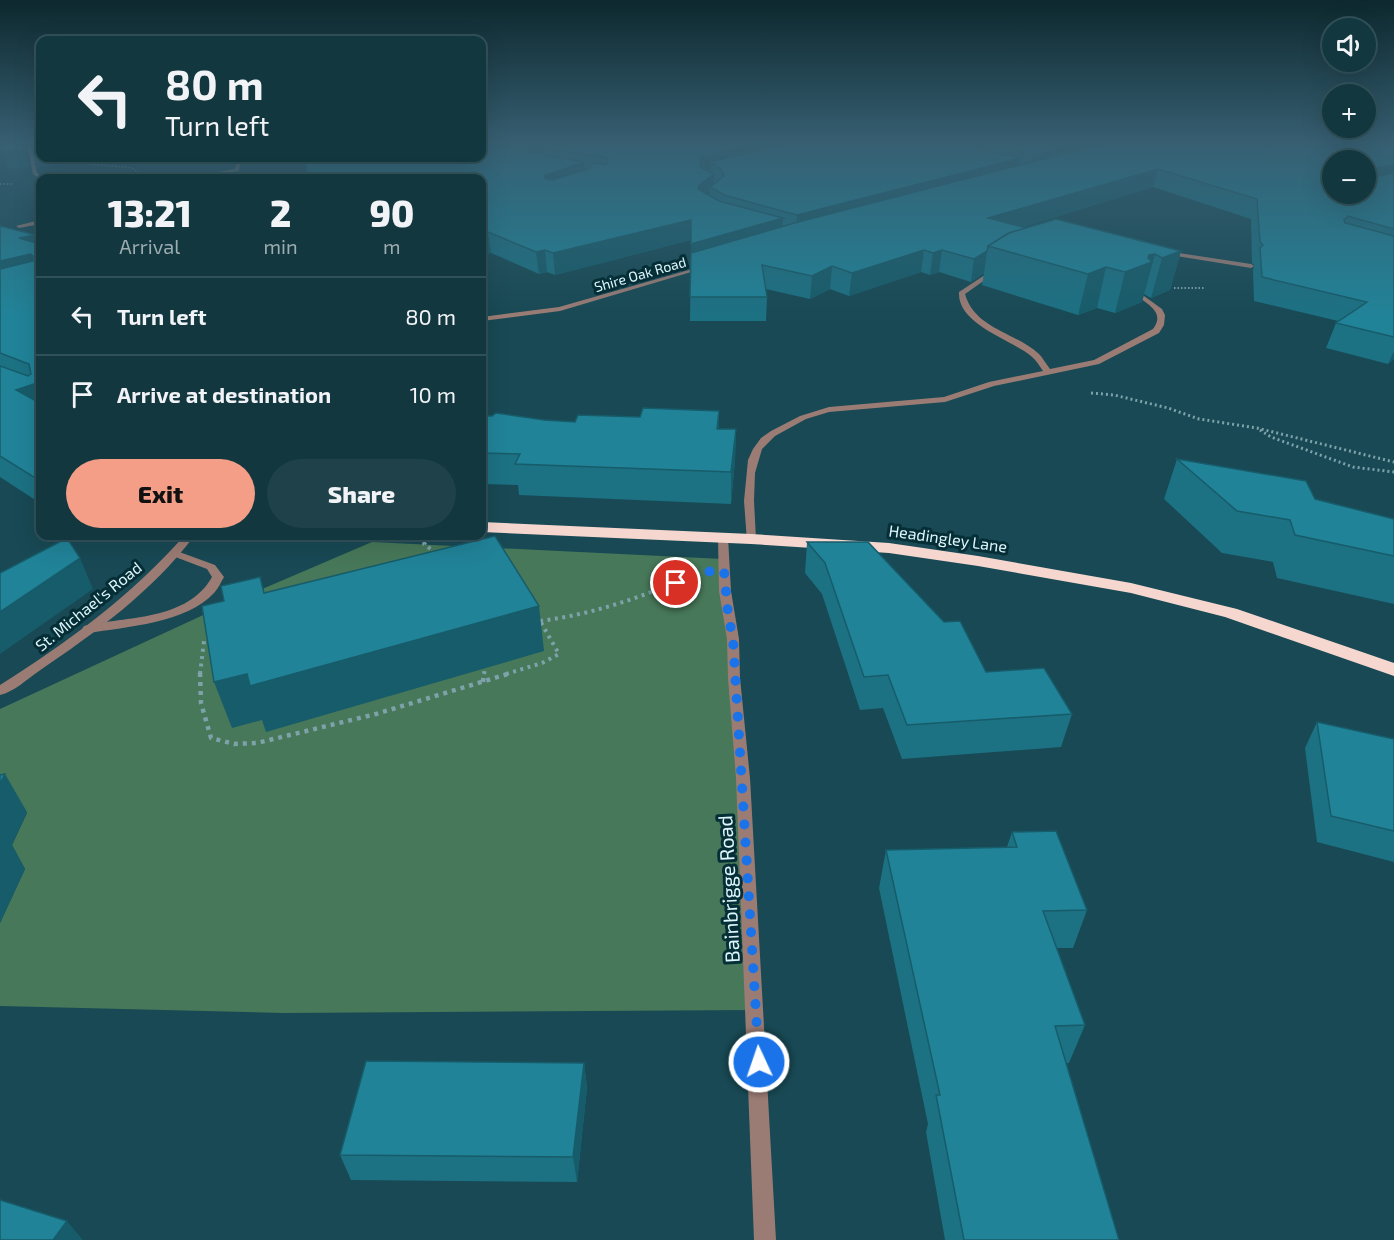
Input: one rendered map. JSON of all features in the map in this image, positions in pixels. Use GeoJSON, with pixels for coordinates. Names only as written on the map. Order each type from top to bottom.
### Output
{"type":"FeatureCollection","features":[{"type":"Feature","properties":{"kind":"highway","name":"Headingley Lane"},"geometry":{"type":"LineString","coordinates":[[486,527],[723,537],[889,548],[978,561],[1131,588],[1231,613],[1394,670]]}},
{"type":"Feature","properties":{"kind":"street"},"geometry":{"type":"LineString","coordinates":[[19,226],[36,223]]}},
{"type":"Feature","properties":{"kind":"street"},"geometry":{"type":"LineString","coordinates":[[1156,252],[1251,266]]}},
{"type":"Feature","properties":{"kind":"street","name":"Shire Oak Road"},"geometry":{"type":"LineString","coordinates":[[486,318],[560,309],[714,265]]}},
{"type":"Feature","properties":{"kind":"street"},"geometry":{"type":"LineString","coordinates":[[1010,265],[999,268],[978,280],[962,293],[962,304],[972,315],[1035,355],[1049,373]]}},
{"type":"Feature","properties":{"kind":"street"},"geometry":{"type":"LineString","coordinates":[[751,539],[749,484],[756,452],[766,438],[790,423],[818,411],[945,399],[992,384],[1095,362],[1156,331],[1161,324],[1162,317],[1159,308],[1142,297]]}},
{"type":"Feature","properties":{"kind":"street","name":"Bainbrigge Road"},"geometry":{"type":"LineString","coordinates":[[723,537],[743,778],[759,1062],[765,1240]]}},
{"type":"Feature","properties":{"kind":"street","name":"St. Michael's Road"},"geometry":{"type":"LineString","coordinates":[[0,691],[46,662],[145,584],[185,540]]}},
{"type":"Feature","properties":{"kind":"street"},"geometry":{"type":"LineString","coordinates":[[88,629],[159,617],[203,598],[215,585],[218,577],[211,567],[174,553]]}},
{"type":"Feature","properties":{"kind":"path"},"geometry":{"type":"LineString","coordinates":[[1142,297],[1184,284],[1200,289],[1208,286]]}},
{"type":"Feature","properties":{"kind":"path"},"geometry":{"type":"LineString","coordinates":[[1083,392],[1114,395],[1157,405],[1199,419],[1257,428],[1394,462]]}},
{"type":"Feature","properties":{"kind":"path"},"geometry":{"type":"LineString","coordinates":[[1257,428],[1271,437],[1353,466],[1394,472]]}},
{"type":"Feature","properties":{"kind":"path"},"geometry":{"type":"LineString","coordinates":[[427,540],[424,544],[438,554]]}},
{"type":"Feature","properties":{"kind":"path"},"geometry":{"type":"LineString","coordinates":[[540,621],[568,618],[615,606],[656,592],[696,573],[724,570]]}},
{"type":"Feature","properties":{"kind":"path"},"geometry":{"type":"LineString","coordinates":[[216,634],[204,641],[199,666],[203,721],[211,738],[234,744],[257,743],[338,724],[542,663],[559,654],[535,611]]}},
{"type":"Feature","properties":{"kind":"path"},"geometry":{"type":"LineString","coordinates":[[483,682],[485,669]]}},
{"type":"Feature","properties":{"kind":"green space"},"geometry":{"type":"Polygon","coordinates":[[[372,542],[723,559],[756,1010],[284,1013],[0,1006],[0,923],[25,869],[12,845],[27,813],[0,815],[0,709],[227,604],[372,542]]]}},
{"type":"Feature","properties":{"kind":"building"},"geometry":{"type":"Polygon","coordinates":[[[486,202],[722,202],[783,218],[691,244],[691,220],[553,253],[545,250],[536,252],[486,232],[486,202]]]}},
{"type":"Feature","properties":{"kind":"building"},"geometry":{"type":"Polygon","coordinates":[[[749,202],[849,202],[797,215],[749,202]]]}},
{"type":"Feature","properties":{"kind":"building"},"geometry":{"type":"Polygon","coordinates":[[[876,202],[1044,202],[988,218],[1027,228],[1009,233],[988,246],[987,251],[974,259],[942,250],[933,253],[924,250],[852,273],[832,266],[812,276],[762,265],[767,297],[690,297],[691,253],[798,222],[876,202]]]}},
{"type":"Feature","properties":{"kind":"building"},"geometry":{"type":"Polygon","coordinates":[[[1257,202],[1376,204],[1376,202],[1394,202],[1394,229],[1348,216],[1344,220],[1345,223],[1394,236],[1394,337],[1336,323],[1367,302],[1262,277],[1260,248],[1263,245],[1260,242],[1257,202]]]}},
{"type":"Feature","properties":{"kind":"building"},"geometry":{"type":"Polygon","coordinates":[[[1056,219],[1181,251],[1162,258],[1155,254],[1149,255],[1148,258],[1152,262],[1125,272],[1106,267],[1088,274],[988,246],[1009,233],[1056,219]]]}},
{"type":"Feature","properties":{"kind":"building"},"geometry":{"type":"Polygon","coordinates":[[[0,226],[36,235],[19,238],[36,243],[36,383],[16,390],[36,401],[36,478],[0,456],[0,366],[28,376],[31,374],[29,364],[0,353],[0,269],[33,261],[33,256],[31,254],[0,261],[0,226]]]}},
{"type":"Feature","properties":{"kind":"building"},"geometry":{"type":"Polygon","coordinates":[[[643,408],[719,411],[717,429],[736,429],[731,472],[515,464],[520,454],[486,453],[486,416],[496,413],[575,422],[578,415],[640,417],[643,408]]]}},
{"type":"Feature","properties":{"kind":"building"},"geometry":{"type":"Polygon","coordinates":[[[1177,459],[1306,481],[1315,499],[1394,519],[1394,556],[1295,535],[1290,520],[1237,511],[1177,459]]]}},
{"type":"Feature","properties":{"kind":"building"},"geometry":{"type":"Polygon","coordinates":[[[495,536],[539,606],[250,686],[247,674],[214,682],[202,606],[224,601],[221,586],[260,577],[264,593],[495,536]]]}},
{"type":"Feature","properties":{"kind":"building"},"geometry":{"type":"Polygon","coordinates":[[[63,540],[68,540],[80,558],[0,612],[0,573],[63,540]]]}},
{"type":"Feature","properties":{"kind":"building"},"geometry":{"type":"Polygon","coordinates":[[[807,542],[868,542],[944,622],[960,621],[986,672],[1044,668],[1072,714],[907,725],[888,675],[864,677],[825,563],[807,542]]]}},
{"type":"Feature","properties":{"kind":"building"},"geometry":{"type":"Polygon","coordinates":[[[1317,722],[1394,739],[1394,831],[1331,816],[1317,722]]]}},
{"type":"Feature","properties":{"kind":"building"},"geometry":{"type":"Polygon","coordinates":[[[1056,831],[1087,910],[1043,911],[1085,1025],[1055,1026],[1119,1240],[964,1240],[936,1095],[940,1095],[886,850],[1017,847],[1012,832],[1056,831]]]}},
{"type":"Feature","properties":{"kind":"building"},"geometry":{"type":"Polygon","coordinates":[[[366,1061],[584,1063],[573,1157],[340,1155],[366,1061]]]}},
{"type":"Feature","properties":{"kind":"building"},"geometry":{"type":"Polygon","coordinates":[[[0,1200],[67,1221],[53,1240],[0,1240],[0,1200]]]}},
{"type":"Feature","properties":{"kind":"route"},"geometry":{"type":"LineString","coordinates":[[676,583],[696,573],[724,570],[733,639],[734,678],[743,778],[759,1062]]}}]}
